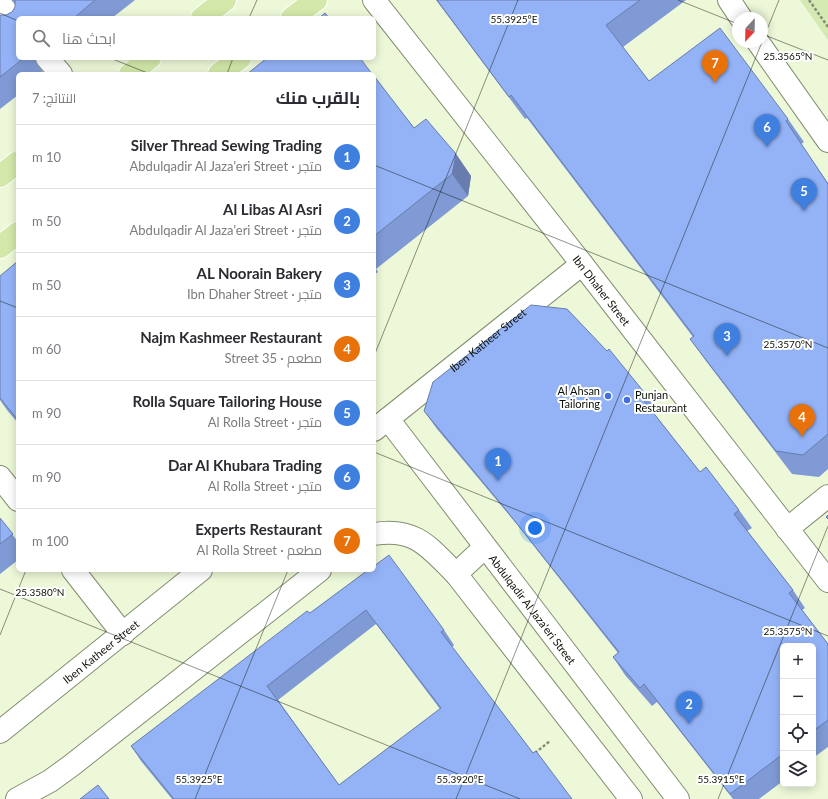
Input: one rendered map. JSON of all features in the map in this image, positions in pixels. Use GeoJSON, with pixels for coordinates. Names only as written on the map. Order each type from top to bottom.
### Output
{"type":"FeatureCollection","features":[{"type":"Feature","properties":{"kind":"main road"},"geometry":{"type":"LineString","coordinates":[[205,16],[225,0]]}},
{"type":"Feature","properties":{"kind":"main road"},"geometry":{"type":"LineString","coordinates":[[295,16],[316,0]]}},
{"type":"Feature","properties":{"kind":"main road"},"geometry":{"type":"LineString","coordinates":[[132,72],[148,60]]}},
{"type":"Feature","properties":{"kind":"main road"},"geometry":{"type":"LineString","coordinates":[[222,72],[237,60]]}},
{"type":"Feature","properties":{"kind":"main road"},"geometry":{"type":"LineString","coordinates":[[0,176],[16,164]]}},
{"type":"Feature","properties":{"kind":"main road"},"geometry":{"type":"LineString","coordinates":[[0,247],[16,235]]}},
{"type":"Feature","properties":{"kind":"street","name":"Ibn Dhaher Street"},"geometry":{"type":"LineString","coordinates":[[374,0],[582,264],[828,581]]}},
{"type":"Feature","properties":{"kind":"street"},"geometry":{"type":"LineString","coordinates":[[0,4],[16,22]]}},
{"type":"Feature","properties":{"kind":"street"},"geometry":{"type":"LineString","coordinates":[[762,48],[828,141]]}},
{"type":"Feature","properties":{"kind":"street"},"geometry":{"type":"LineString","coordinates":[[49,60],[59,72]]}},
{"type":"Feature","properties":{"kind":"street","name":"Iben Katheer Street"},"geometry":{"type":"LineString","coordinates":[[381,425],[582,264]]}},
{"type":"Feature","properties":{"kind":"street","name":"Abdulqadir Al Jaza'eri Street"},"geometry":{"type":"LineString","coordinates":[[381,425],[485,547],[678,799]]}},
{"type":"Feature","properties":{"kind":"street"},"geometry":{"type":"LineString","coordinates":[[0,477],[16,497]]}},
{"type":"Feature","properties":{"kind":"street"},"geometry":{"type":"LineString","coordinates":[[787,529],[828,496]]}},
{"type":"Feature","properties":{"kind":"street"},"geometry":{"type":"LineString","coordinates":[[376,534],[391,531],[412,536],[430,548],[456,574],[631,799]]}},
{"type":"Feature","properties":{"kind":"street"},"geometry":{"type":"LineString","coordinates":[[456,574],[485,547]]}},
{"type":"Feature","properties":{"kind":"street"},"geometry":{"type":"LineString","coordinates":[[75,572],[123,634]]}},
{"type":"Feature","properties":{"kind":"street","name":"Iben Katheer Street"},"geometry":{"type":"LineString","coordinates":[[0,732],[199,572]]}},
{"type":"Feature","properties":{"kind":"street"},"geometry":{"type":"LineString","coordinates":[[17,799],[50,781],[72,765],[317,572]]}},
{"type":"Feature","properties":{"kind":"path"},"geometry":{"type":"LineString","coordinates":[[809,0],[828,27]]}},
{"type":"Feature","properties":{"kind":"path"},"geometry":{"type":"LineString","coordinates":[[530,757],[572,724]]}},
{"type":"Feature","properties":{"kind":"green space"},"geometry":{"type":"Polygon","coordinates":[[[800,0],[828,0],[828,40],[800,0]]]}},
{"type":"Feature","properties":{"kind":"building"},"geometry":{"type":"Polygon","coordinates":[[[15,0],[95,0],[76,16],[16,16],[16,60],[21,60],[0,77],[0,15],[6,15],[12,12],[15,7],[15,0]]]}},
{"type":"Feature","properties":{"kind":"building"},"geometry":{"type":"Polygon","coordinates":[[[437,0],[640,0],[606,25],[649,81],[720,28],[732,44],[732,48],[735,48],[788,119],[786,121],[828,184],[828,434],[803,455],[776,451],[690,339],[694,336],[511,95],[509,97],[437,0]]]}},
{"type":"Feature","properties":{"kind":"building"},"geometry":{"type":"Polygon","coordinates":[[[264,60],[362,60],[370,72],[250,72],[264,60]]]}},
{"type":"Feature","properties":{"kind":"building"},"geometry":{"type":"Polygon","coordinates":[[[376,79],[414,128],[426,119],[456,154],[452,174],[376,234],[376,79]]]}},
{"type":"Feature","properties":{"kind":"building"},"geometry":{"type":"Polygon","coordinates":[[[16,263],[16,418],[0,398],[0,276],[16,263]]]}},
{"type":"Feature","properties":{"kind":"building"},"geometry":{"type":"Polygon","coordinates":[[[531,305],[567,309],[607,351],[609,349],[644,392],[640,396],[700,472],[706,467],[739,510],[734,514],[793,590],[789,593],[828,644],[828,720],[816,729],[816,643],[780,643],[780,756],[730,794],[644,684],[640,688],[613,657],[619,652],[502,505],[424,411],[433,382],[531,305]]]}},
{"type":"Feature","properties":{"kind":"building"},"geometry":{"type":"Polygon","coordinates":[[[0,518],[13,534],[0,544],[0,518]]]}},
{"type":"Feature","properties":{"kind":"building"},"geometry":{"type":"Polygon","coordinates":[[[389,555],[444,630],[441,632],[533,753],[536,751],[572,799],[174,799],[131,746],[307,611],[310,613],[365,572],[376,572],[376,565],[389,555]],[[366,610],[267,686],[339,785],[441,708],[366,610]]]}},
{"type":"Feature","properties":{"kind":"building"},"geometry":{"type":"Polygon","coordinates":[[[98,785],[109,799],[80,799],[98,785]]]}},
{"type":"Feature","properties":{"kind":"place","name":"Experts Restaurant"},"geometry":{"type":"Point","coordinates":[715,83]}},
{"type":"Feature","properties":{"kind":"place","name":"Dar Al Khubara Trading"},"geometry":{"type":"Point","coordinates":[767,147]}},
{"type":"Feature","properties":{"kind":"place","name":"Rolla Square Tailoring House"},"geometry":{"type":"Point","coordinates":[804,211]}},
{"type":"Feature","properties":{"kind":"place","name":"AL Noorain Bakery"},"geometry":{"type":"Point","coordinates":[727,356]}},
{"type":"Feature","properties":{"kind":"place","name":"Al Ahsan Tailoring"},"geometry":{"type":"Point","coordinates":[608,396]}},
{"type":"Feature","properties":{"kind":"place","name":"Punjan Restaurant"},"geometry":{"type":"Point","coordinates":[627,400]}},
{"type":"Feature","properties":{"kind":"place","name":"Najm Kashmeer Restaurant"},"geometry":{"type":"Point","coordinates":[802,437]}},
{"type":"Feature","properties":{"kind":"place","name":"Silver Thread Sewing Trading"},"geometry":{"type":"Point","coordinates":[498,481]}},
{"type":"Feature","properties":{"kind":"place","name":"Al Libas Al Asri"},"geometry":{"type":"Point","coordinates":[689,724]}}]}
